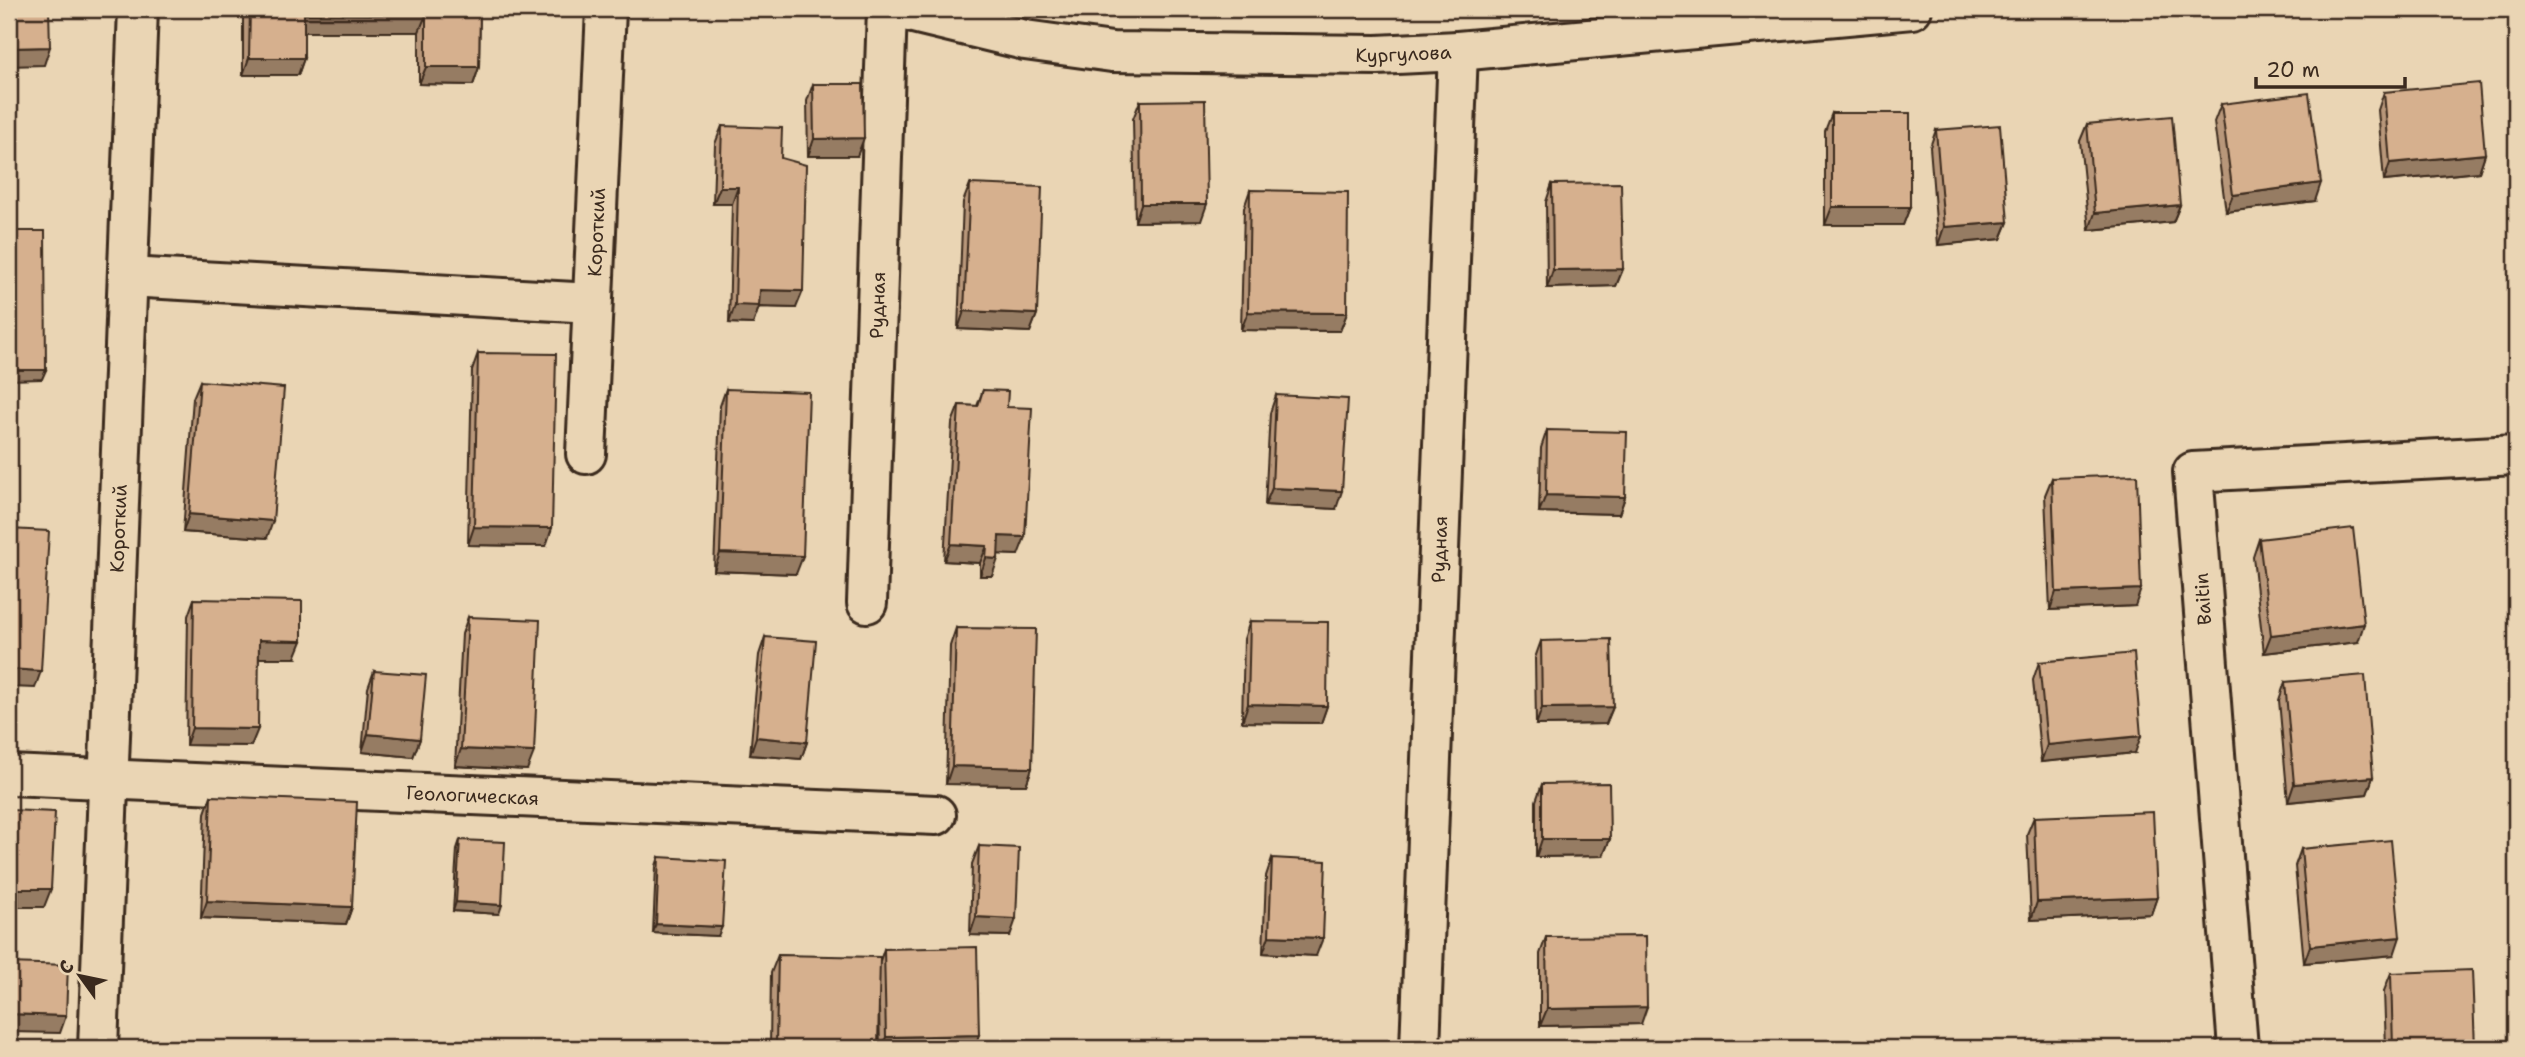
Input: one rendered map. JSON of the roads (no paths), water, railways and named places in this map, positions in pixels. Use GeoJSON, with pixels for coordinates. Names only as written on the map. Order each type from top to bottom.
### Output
{"type":"FeatureCollection","features":[{"type":"Feature","properties":{"kind":"street","name":"Короткий"},"geometry":{"type":"LineString","coordinates":[[98,1048],[138,9]]}},
{"type":"Feature","properties":{"kind":"street","name":"Короткий"},"geometry":{"type":"LineString","coordinates":[[586,454],[606,9]]}},
{"type":"Feature","properties":{"kind":"street","name":"Рудная"},"geometry":{"type":"LineString","coordinates":[[867,603],[887,9]]}},
{"type":"Feature","properties":{"kind":"street","name":"Кургулова"},"geometry":{"type":"LineString","coordinates":[[897,9],[1026,24],[1112,52],[1204,55],[1377,55],[1458,51],[1894,10]]}},
{"type":"Feature","properties":{"kind":"street","name":"Рудная"},"geometry":{"type":"LineString","coordinates":[[1420,1048],[1458,51]]}},
{"type":"Feature","properties":{"kind":"street"},"geometry":{"type":"LineString","coordinates":[[128,276],[592,303]]}},
{"type":"Feature","properties":{"kind":"street","name":"Baitin"},"geometry":{"type":"LineString","coordinates":[[2238,1048],[2193,472],[2516,455]]}},
{"type":"Feature","properties":{"kind":"street","name":"Геологическая"},"geometry":{"type":"LineString","coordinates":[[9,775],[936,815]]}}]}
